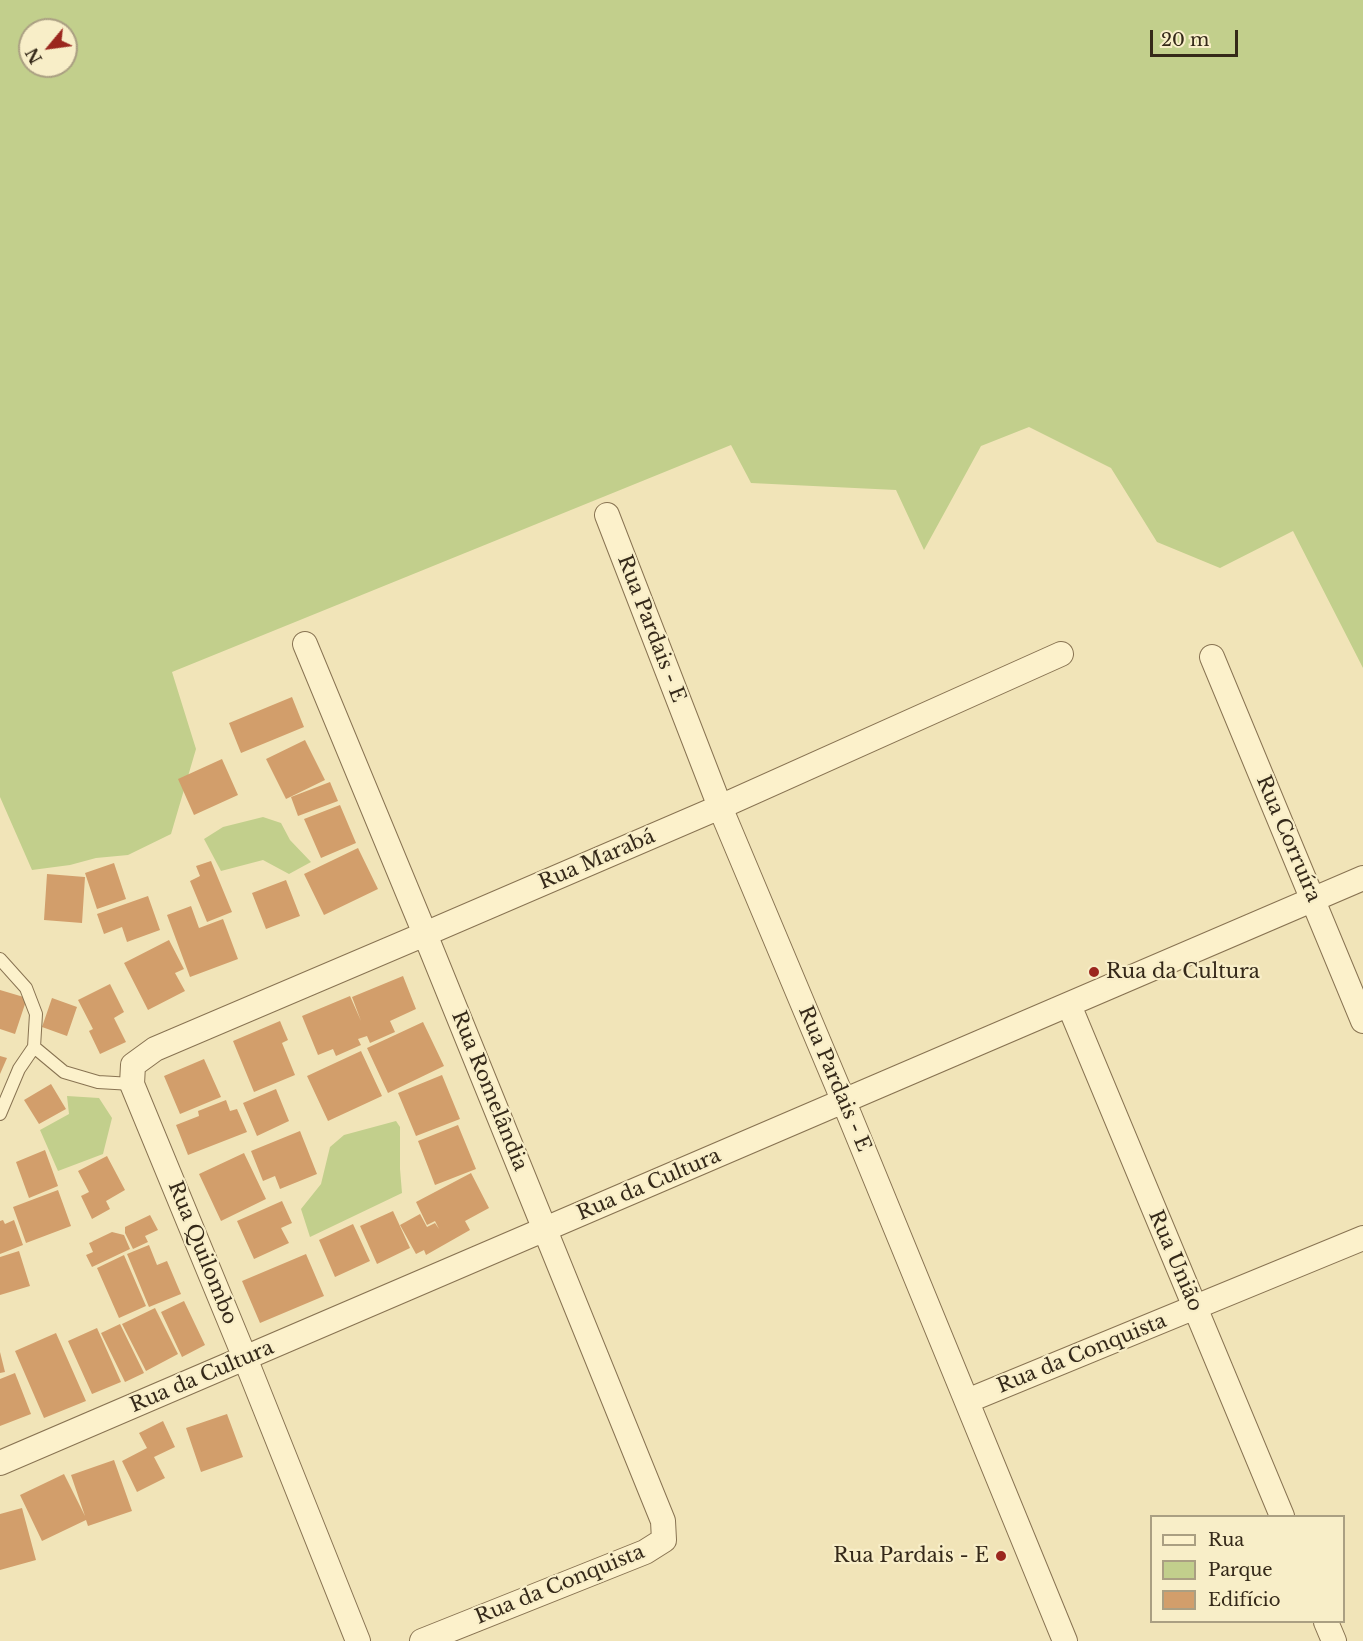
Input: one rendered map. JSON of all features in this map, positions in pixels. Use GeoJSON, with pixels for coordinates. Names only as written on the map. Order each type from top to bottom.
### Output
{"type":"FeatureCollection","features":[{"type":"Feature","properties":{"kind":"street","name":"Rua Pardais - E"},"geometry":{"type":"LineString","coordinates":[[607,515],[720,807],[844,1102],[1065,1641]]}},
{"type":"Feature","properties":{"kind":"street","name":"Rua Romelândia"},"geometry":{"type":"LineString","coordinates":[[305,644],[663,1521],[664,1540]]}},
{"type":"Feature","properties":{"kind":"street","name":"Rua Marabá"},"geometry":{"type":"LineString","coordinates":[[133,1075],[155,1049],[720,807],[1061,654]]}},
{"type":"Feature","properties":{"kind":"street","name":"Rua Corruíra"},"geometry":{"type":"LineString","coordinates":[[1212,657],[1363,1021]]}},
{"type":"Feature","properties":{"kind":"street","name":"Rua da Cultura"},"geometry":{"type":"LineString","coordinates":[[0,1464],[1363,878]]}},
{"type":"Feature","properties":{"kind":"street","name":"Rua União"},"geometry":{"type":"LineString","coordinates":[[1069,1005],[1282,1515]]}},
{"type":"Feature","properties":{"kind":"street","name":"Rua Quilombo"},"geometry":{"type":"LineString","coordinates":[[133,1075],[358,1641]]}},
{"type":"Feature","properties":{"kind":"street","name":"Rua da Conquista"},"geometry":{"type":"LineString","coordinates":[[967,1401],[1363,1238]]}},
{"type":"Feature","properties":{"kind":"street","name":"Rua da Conquista"},"geometry":{"type":"LineString","coordinates":[[422,1641],[645,1551],[664,1540]]}},
{"type":"Feature","properties":{"kind":"street"},"geometry":{"type":"LineString","coordinates":[[1326,1623],[1334,1641]]}},
{"type":"Feature","properties":{"kind":"lane"},"geometry":{"type":"LineString","coordinates":[[0,959],[26,988],[36,1014],[34,1047],[19,1070],[0,1114]]}},
{"type":"Feature","properties":{"kind":"lane"},"geometry":{"type":"LineString","coordinates":[[34,1047],[64,1072],[98,1082],[133,1075]]}},
{"type":"Feature","properties":{"kind":"green space"},"geometry":{"type":"Polygon","coordinates":[[[0,0],[1363,0],[1363,668],[1293,531],[1220,568],[1157,542],[1111,468],[1029,427],[981,446],[924,550],[896,490],[751,483],[731,445],[172,672],[196,749],[171,834],[128,855],[96,858],[70,865],[32,870],[0,797],[0,0]]]}},
{"type":"Feature","properties":{"kind":"green space"},"geometry":{"type":"Polygon","coordinates":[[[263,817],[281,823],[290,840],[311,862],[289,874],[263,860],[221,871],[204,839],[223,827],[263,817]]]}},
{"type":"Feature","properties":{"kind":"green space"},"geometry":{"type":"Polygon","coordinates":[[[67,1096],[99,1098],[112,1118],[103,1154],[58,1171],[40,1130],[69,1114],[67,1096]]]}},
{"type":"Feature","properties":{"kind":"green space"},"geometry":{"type":"Polygon","coordinates":[[[396,1121],[400,1127],[402,1193],[310,1237],[301,1209],[321,1184],[330,1147],[344,1135],[396,1121]]]}},
{"type":"Feature","properties":{"kind":"building"},"geometry":{"type":"Polygon","coordinates":[[[292,697],[304,727],[241,753],[229,723],[292,697]]]}},
{"type":"Feature","properties":{"kind":"building"},"geometry":{"type":"Polygon","coordinates":[[[305,740],[325,780],[286,799],[266,759],[305,740]]]}},
{"type":"Feature","properties":{"kind":"building"},"geometry":{"type":"Polygon","coordinates":[[[222,759],[238,795],[194,815],[178,779],[222,759]]]}},
{"type":"Feature","properties":{"kind":"building"},"geometry":{"type":"Polygon","coordinates":[[[330,782],[338,801],[298,816],[291,797],[330,782]]]}},
{"type":"Feature","properties":{"kind":"building"},"geometry":{"type":"Polygon","coordinates":[[[340,805],[356,843],[321,858],[304,819],[340,805]]]}},
{"type":"Feature","properties":{"kind":"building"},"geometry":{"type":"Polygon","coordinates":[[[358,848],[378,889],[324,915],[304,874],[358,848]]]}},
{"type":"Feature","properties":{"kind":"building"},"geometry":{"type":"Polygon","coordinates":[[[211,861],[232,912],[207,922],[190,881],[200,876],[196,866],[211,861]]]}},
{"type":"Feature","properties":{"kind":"building"},"geometry":{"type":"Polygon","coordinates":[[[114,863],[126,899],[97,909],[85,873],[114,863]]]}},
{"type":"Feature","properties":{"kind":"building"},"geometry":{"type":"Polygon","coordinates":[[[47,874],[85,877],[82,923],[44,920],[47,874]]]}},
{"type":"Feature","properties":{"kind":"building"},"geometry":{"type":"Polygon","coordinates":[[[286,880],[300,916],[266,929],[252,893],[286,880]]]}},
{"type":"Feature","properties":{"kind":"building"},"geometry":{"type":"Polygon","coordinates":[[[148,896],[160,930],[127,942],[122,927],[104,934],[97,914],[148,896]]]}},
{"type":"Feature","properties":{"kind":"building"},"geometry":{"type":"Polygon","coordinates":[[[191,906],[199,928],[223,919],[238,959],[190,977],[167,915],[191,906]]]}},
{"type":"Feature","properties":{"kind":"building"},"geometry":{"type":"Polygon","coordinates":[[[169,940],[184,969],[175,973],[185,991],[148,1010],[124,963],[169,940]]]}},
{"type":"Feature","properties":{"kind":"building"},"geometry":{"type":"Polygon","coordinates":[[[403,976],[416,1009],[390,1021],[395,1032],[370,1043],[367,1036],[358,1039],[361,1045],[336,1056],[333,1049],[318,1055],[302,1016],[350,996],[361,1021],[352,997],[403,976]]]}},
{"type":"Feature","properties":{"kind":"building"},"geometry":{"type":"Polygon","coordinates":[[[110,984],[124,1012],[114,1018],[126,1042],[100,1054],[89,1031],[93,1029],[78,1000],[110,984]]]}},
{"type":"Feature","properties":{"kind":"building"},"geometry":{"type":"Polygon","coordinates":[[[0,990],[27,998],[15,1034],[0,1029],[0,990]]]}},
{"type":"Feature","properties":{"kind":"building"},"geometry":{"type":"Polygon","coordinates":[[[52,998],[77,1007],[67,1036],[42,1027],[52,998]]]}},
{"type":"Feature","properties":{"kind":"building"},"geometry":{"type":"Polygon","coordinates":[[[280,1021],[288,1040],[282,1043],[295,1075],[254,1092],[233,1041],[280,1021]]]}},
{"type":"Feature","properties":{"kind":"building"},"geometry":{"type":"Polygon","coordinates":[[[423,1022],[444,1066],[388,1093],[367,1048],[423,1022]]]}},
{"type":"Feature","properties":{"kind":"building"},"geometry":{"type":"Polygon","coordinates":[[[361,1051],[382,1096],[328,1121],[307,1076],[361,1051]]]}},
{"type":"Feature","properties":{"kind":"building"},"geometry":{"type":"Polygon","coordinates":[[[0,1056],[7,1058],[0,1074],[0,1056]]]}},
{"type":"Feature","properties":{"kind":"building"},"geometry":{"type":"Polygon","coordinates":[[[204,1059],[221,1097],[180,1114],[164,1076],[204,1059]]]}},
{"type":"Feature","properties":{"kind":"building"},"geometry":{"type":"Polygon","coordinates":[[[442,1075],[460,1119],[416,1136],[398,1093],[442,1075]]]}},
{"type":"Feature","properties":{"kind":"building"},"geometry":{"type":"Polygon","coordinates":[[[51,1084],[66,1109],[39,1124],[24,1100],[51,1084]]]}},
{"type":"Feature","properties":{"kind":"building"},"geometry":{"type":"Polygon","coordinates":[[[276,1089],[289,1121],[257,1136],[243,1103],[276,1089]]]}},
{"type":"Feature","properties":{"kind":"building"},"geometry":{"type":"Polygon","coordinates":[[[226,1100],[230,1111],[237,1109],[247,1132],[188,1155],[176,1125],[199,1116],[198,1111],[226,1100]]]}},
{"type":"Feature","properties":{"kind":"building"},"geometry":{"type":"Polygon","coordinates":[[[458,1125],[476,1169],[435,1185],[418,1141],[458,1125]]]}},
{"type":"Feature","properties":{"kind":"building"},"geometry":{"type":"Polygon","coordinates":[[[300,1131],[317,1174],[280,1189],[275,1176],[263,1181],[251,1151],[300,1131]]]}},
{"type":"Feature","properties":{"kind":"building"},"geometry":{"type":"Polygon","coordinates":[[[45,1150],[58,1186],[29,1198],[16,1162],[45,1150]]]}},
{"type":"Feature","properties":{"kind":"building"},"geometry":{"type":"Polygon","coordinates":[[[244,1153],[266,1199],[221,1221],[199,1174],[244,1153]]]}},
{"type":"Feature","properties":{"kind":"building"},"geometry":{"type":"Polygon","coordinates":[[[107,1156],[125,1190],[106,1201],[110,1209],[92,1219],[81,1196],[89,1192],[78,1171],[107,1156]]]}},
{"type":"Feature","properties":{"kind":"building"},"geometry":{"type":"Polygon","coordinates":[[[471,1173],[489,1208],[465,1221],[470,1230],[426,1255],[424,1250],[416,1254],[400,1225],[420,1214],[427,1227],[435,1223],[439,1229],[435,1221],[427,1225],[416,1202],[471,1173]]]}},
{"type":"Feature","properties":{"kind":"building"},"geometry":{"type":"Polygon","coordinates":[[[58,1190],[71,1226],[26,1243],[13,1207],[58,1190]]]}},
{"type":"Feature","properties":{"kind":"building"},"geometry":{"type":"Polygon","coordinates":[[[282,1201],[292,1223],[281,1228],[289,1243],[254,1259],[237,1221],[282,1201]]]}},
{"type":"Feature","properties":{"kind":"building"},"geometry":{"type":"Polygon","coordinates":[[[393,1211],[410,1248],[377,1264],[360,1226],[393,1211]]]}},
{"type":"Feature","properties":{"kind":"building"},"geometry":{"type":"Polygon","coordinates":[[[150,1215],[158,1230],[145,1236],[148,1242],[133,1249],[125,1233],[125,1227],[150,1215]]]}},
{"type":"Feature","properties":{"kind":"building"},"geometry":{"type":"Polygon","coordinates":[[[3,1220],[5,1224],[14,1220],[23,1245],[0,1254],[0,1221],[3,1220]]]}},
{"type":"Feature","properties":{"kind":"building"},"geometry":{"type":"Polygon","coordinates":[[[353,1224],[370,1261],[335,1277],[319,1240],[353,1224]]]}},
{"type":"Feature","properties":{"kind":"building"},"geometry":{"type":"Polygon","coordinates":[[[112,1232],[124,1235],[130,1249],[92,1267],[86,1255],[93,1252],[89,1243],[112,1232]]]}},
{"type":"Feature","properties":{"kind":"building"},"geometry":{"type":"Polygon","coordinates":[[[149,1245],[157,1265],[167,1261],[181,1294],[149,1307],[127,1254],[149,1245]]]}},
{"type":"Feature","properties":{"kind":"building"},"geometry":{"type":"Polygon","coordinates":[[[19,1251],[30,1286],[0,1295],[0,1257],[19,1251]]]}},
{"type":"Feature","properties":{"kind":"building"},"geometry":{"type":"Polygon","coordinates":[[[306,1254],[324,1296],[260,1323],[242,1281],[306,1254]]]}},
{"type":"Feature","properties":{"kind":"building"},"geometry":{"type":"Polygon","coordinates":[[[124,1255],[146,1306],[119,1318],[97,1268],[124,1255]]]}},
{"type":"Feature","properties":{"kind":"building"},"geometry":{"type":"Polygon","coordinates":[[[184,1301],[205,1345],[182,1357],[161,1312],[184,1301]]]}},
{"type":"Feature","properties":{"kind":"building"},"geometry":{"type":"Polygon","coordinates":[[[155,1308],[178,1354],[146,1371],[122,1324],[155,1308]]]}},
{"type":"Feature","properties":{"kind":"building"},"geometry":{"type":"Polygon","coordinates":[[[120,1324],[144,1373],[125,1382],[101,1333],[120,1324]]]}},
{"type":"Feature","properties":{"kind":"building"},"geometry":{"type":"Polygon","coordinates":[[[97,1328],[121,1382],[92,1394],[68,1341],[97,1328]]]}},
{"type":"Feature","properties":{"kind":"building"},"geometry":{"type":"Polygon","coordinates":[[[56,1333],[86,1401],[44,1418],[15,1351],[56,1333]]]}},
{"type":"Feature","properties":{"kind":"building"},"geometry":{"type":"Polygon","coordinates":[[[0,1352],[5,1372],[0,1373],[0,1352]]]}},
{"type":"Feature","properties":{"kind":"building"},"geometry":{"type":"Polygon","coordinates":[[[15,1373],[31,1414],[0,1426],[0,1379],[15,1373]]]}},
{"type":"Feature","properties":{"kind":"building"},"geometry":{"type":"Polygon","coordinates":[[[227,1414],[243,1457],[201,1472],[186,1428],[227,1414]]]}},
{"type":"Feature","properties":{"kind":"building"},"geometry":{"type":"Polygon","coordinates":[[[163,1421],[175,1447],[154,1457],[165,1478],[137,1492],[122,1461],[147,1448],[139,1433],[163,1421]]]}},
{"type":"Feature","properties":{"kind":"building"},"geometry":{"type":"Polygon","coordinates":[[[114,1460],[132,1511],[88,1526],[86,1520],[42,1541],[20,1495],[64,1474],[85,1516],[71,1475],[114,1460]]]}},
{"type":"Feature","properties":{"kind":"building"},"geometry":{"type":"Polygon","coordinates":[[[22,1508],[36,1560],[0,1570],[0,1514],[22,1508]]]}},
{"type":"Feature","properties":{"kind":"place","name":"Rua da Cultura"},"geometry":{"type":"Point","coordinates":[1094,972]}},
{"type":"Feature","properties":{"kind":"place","name":"Rua Pardais - E"},"geometry":{"type":"Point","coordinates":[1001,1556]}}]}
